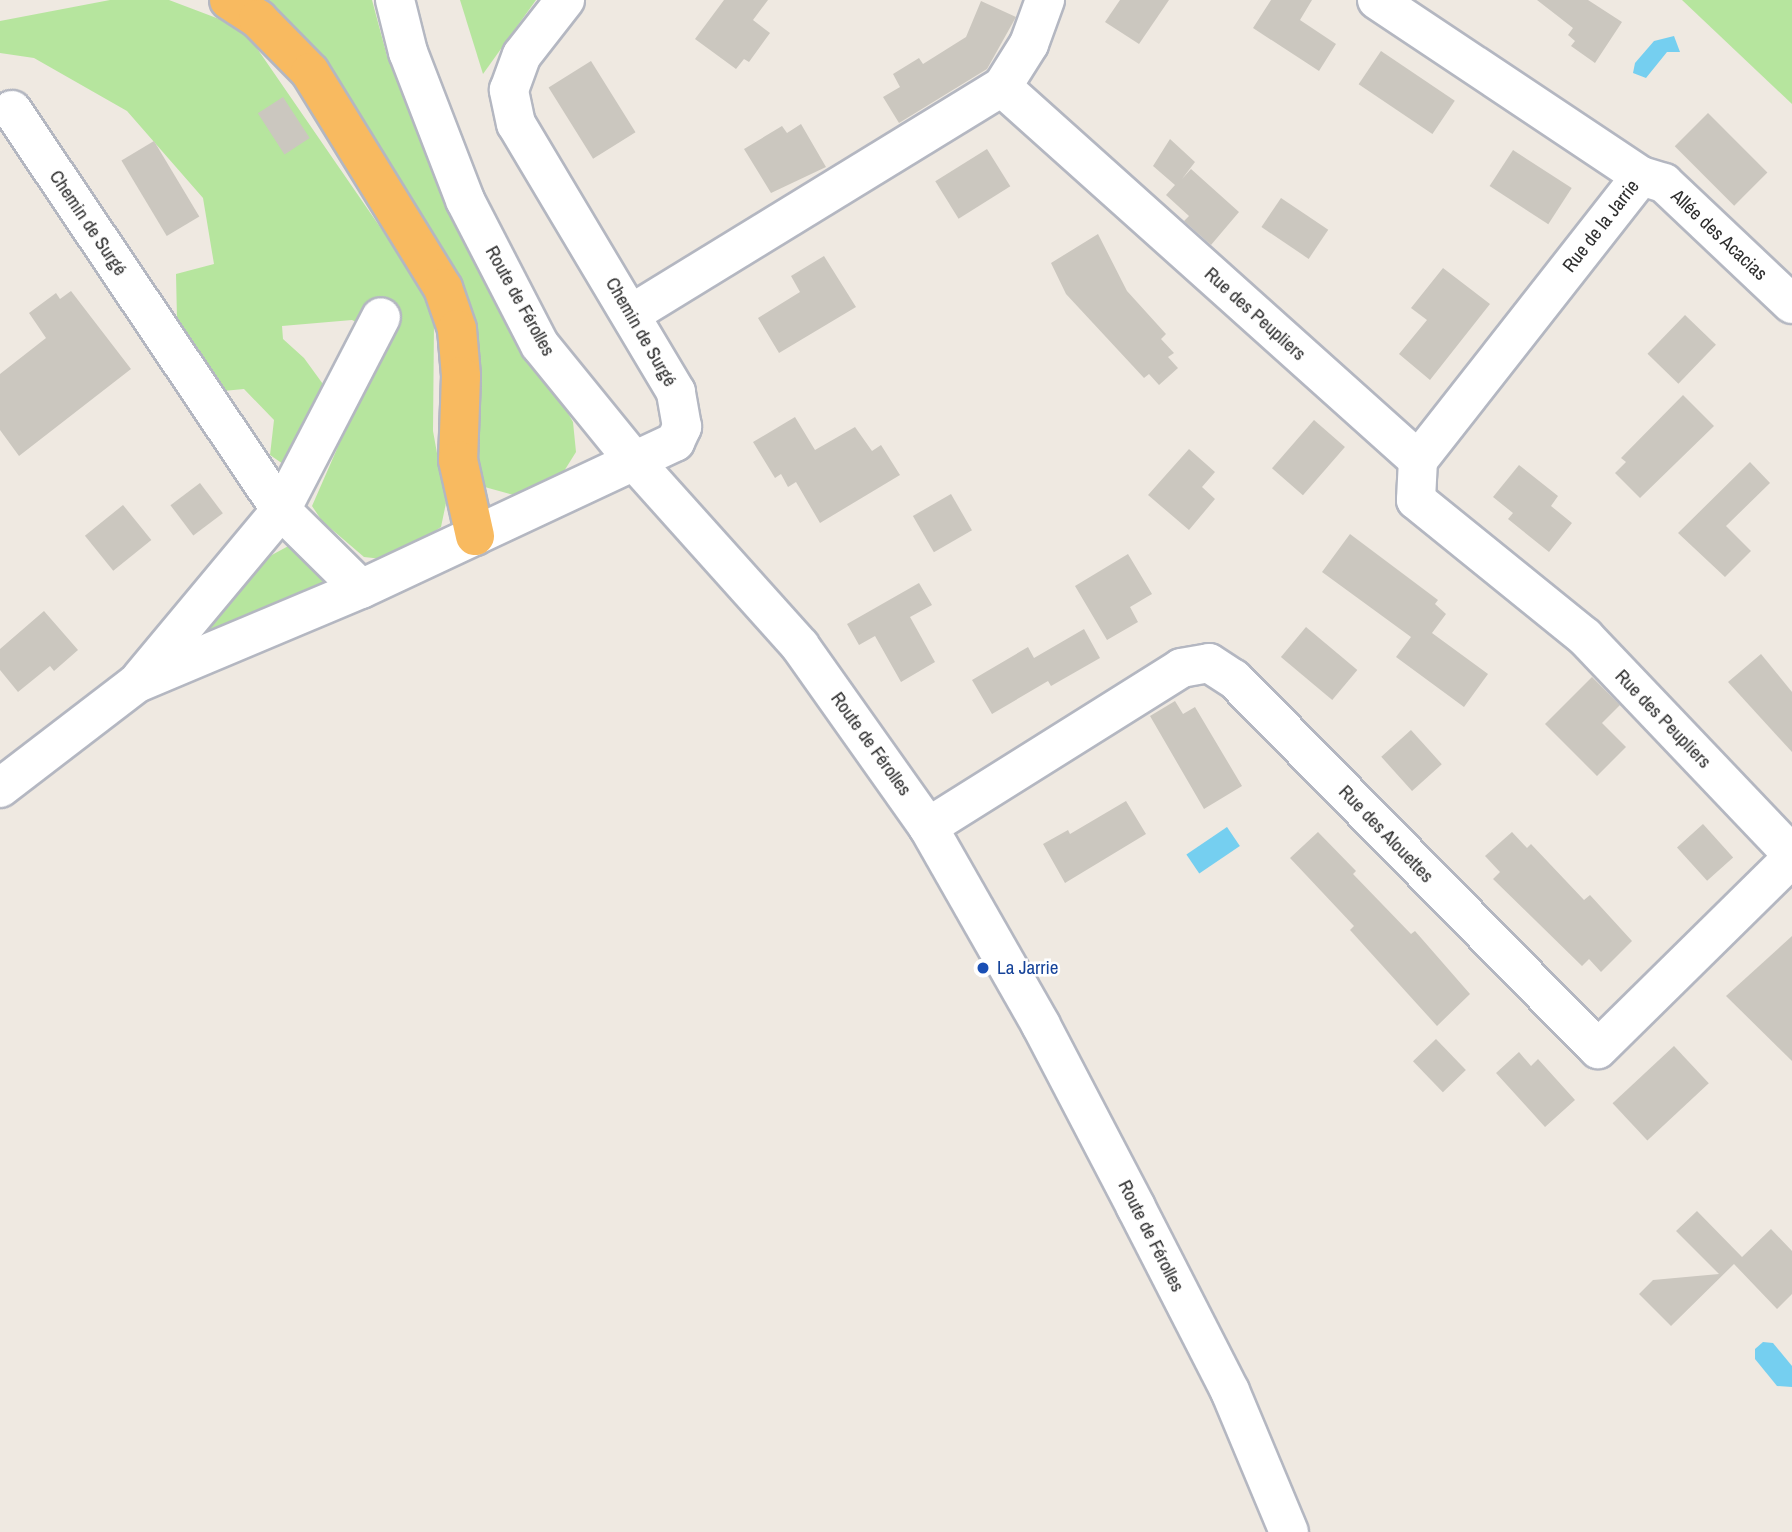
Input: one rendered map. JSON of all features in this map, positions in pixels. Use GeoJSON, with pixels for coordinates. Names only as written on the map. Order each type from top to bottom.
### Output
{"type":"FeatureCollection","features":[{"type":"Feature","properties":{"kind":"highway"},"geometry":{"type":"LineString","coordinates":[[229,0],[258,19],[310,72],[443,288],[457,330],[458,460],[475,536]]}},
{"type":"Feature","properties":{"kind":"street","name":"Route de Férolles"},"geometry":{"type":"LineString","coordinates":[[394,0],[408,52],[465,200],[540,345],[636,463],[800,646],[928,827],[1041,1025],[1136,1207],[1230,1391],[1289,1532]]}},
{"type":"Feature","properties":{"kind":"street","name":"Chemin de Surgé"},"geometry":{"type":"LineString","coordinates":[[137,682],[361,589],[636,463],[675,442],[682,427],[676,392],[516,124],[509,90],[522,55],[565,0]]}},
{"type":"Feature","properties":{"kind":"street"},"geometry":{"type":"LineString","coordinates":[[631,314],[1002,87],[1029,44],[1045,0]]}},
{"type":"Feature","properties":{"kind":"street","name":"Rue de la Jarrie"},"geometry":{"type":"LineString","coordinates":[[1377,0],[1641,176],[1418,460]]}},
{"type":"Feature","properties":{"kind":"street","name":"Rue des Peupliers"},"geometry":{"type":"LineString","coordinates":[[1002,87],[1418,460],[1416,500],[1585,637],[1792,856]]}},
{"type":"Feature","properties":{"kind":"street","name":"Chemin de Surgé"},"geometry":{"type":"LineString","coordinates":[[12,110],[281,510],[361,589]]}},
{"type":"Feature","properties":{"kind":"street","name":"Allée des Acacias"},"geometry":{"type":"LineString","coordinates":[[1641,176],[1664,183],[1792,304]]}},
{"type":"Feature","properties":{"kind":"street","name":"Chemin de Surgé"},"geometry":{"type":"LineString","coordinates":[[0,788],[137,682],[281,510],[381,317]]}},
{"type":"Feature","properties":{"kind":"street","name":"Rue des Alouettes"},"geometry":{"type":"LineString","coordinates":[[928,827],[1181,668],[1209,663],[1234,679],[1598,1049],[1792,856]]}},
{"type":"Feature","properties":{"kind":"green space"},"geometry":{"type":"Polygon","coordinates":[[[110,0],[169,0],[243,28],[420,285],[434,324],[433,431],[446,503],[441,527],[391,560],[364,557],[322,521],[312,506],[386,337],[352,320],[282,326],[283,339],[304,358],[328,391],[286,466],[270,455],[274,420],[244,389],[223,391],[177,320],[176,274],[214,264],[203,198],[127,111],[34,58],[0,53],[0,21],[110,0]]]}},
{"type":"Feature","properties":{"kind":"green space"},"geometry":{"type":"Polygon","coordinates":[[[254,0],[372,0],[387,56],[437,181],[573,422],[576,452],[561,476],[521,497],[481,486],[469,457],[474,360],[254,0]]]}},
{"type":"Feature","properties":{"kind":"green space"},"geometry":{"type":"Polygon","coordinates":[[[460,0],[536,0],[483,74],[460,0]]]}},
{"type":"Feature","properties":{"kind":"green space"},"geometry":{"type":"Polygon","coordinates":[[[1682,0],[1792,0],[1792,104],[1682,0]]]}},
{"type":"Feature","properties":{"kind":"green space"},"geometry":{"type":"Polygon","coordinates":[[[292,544],[320,567],[328,584],[206,638],[203,632],[259,562],[292,544]]]}},
{"type":"Feature","properties":{"kind":"water"},"geometry":{"type":"Polygon","coordinates":[[[1674,36],[1680,52],[1667,52],[1646,78],[1633,73],[1635,63],[1654,41],[1674,36]]]}},
{"type":"Feature","properties":{"kind":"water"},"geometry":{"type":"Polygon","coordinates":[[[1227,827],[1240,846],[1199,873],[1186,854],[1227,827]]]}},
{"type":"Feature","properties":{"kind":"water"},"geometry":{"type":"Polygon","coordinates":[[[1763,1342],[1773,1343],[1792,1366],[1792,1387],[1777,1386],[1755,1359],[1755,1349],[1763,1342]]]}},
{"type":"Feature","properties":{"kind":"building"},"geometry":{"type":"Polygon","coordinates":[[[724,0],[768,0],[753,20],[770,33],[749,62],[744,59],[736,69],[695,39],[724,0]]]}},
{"type":"Feature","properties":{"kind":"building"},"geometry":{"type":"Polygon","coordinates":[[[1120,0],[1169,0],[1139,44],[1105,22],[1120,0]]]}},
{"type":"Feature","properties":{"kind":"building"},"geometry":{"type":"Polygon","coordinates":[[[1271,0],[1312,0],[1300,20],[1336,44],[1319,71],[1253,28],[1271,0]]]}},
{"type":"Feature","properties":{"kind":"building"},"geometry":{"type":"Polygon","coordinates":[[[1537,0],[1588,0],[1622,22],[1595,63],[1571,46],[1575,41],[1568,35],[1573,28],[1537,0]]]}},
{"type":"Feature","properties":{"kind":"building"},"geometry":{"type":"Polygon","coordinates":[[[981,1],[1016,17],[987,69],[899,123],[883,97],[900,87],[893,74],[919,58],[923,64],[966,37],[981,1]]]}},
{"type":"Feature","properties":{"kind":"building"},"geometry":{"type":"Polygon","coordinates":[[[1381,51],[1455,101],[1432,134],[1359,84],[1381,51]]]}},
{"type":"Feature","properties":{"kind":"building"},"geometry":{"type":"Polygon","coordinates":[[[591,61],[636,132],[593,159],[549,87],[591,61]]]}},
{"type":"Feature","properties":{"kind":"building"},"geometry":{"type":"Polygon","coordinates":[[[283,97],[310,138],[285,154],[258,113],[283,97]]]}},
{"type":"Feature","properties":{"kind":"building"},"geometry":{"type":"Polygon","coordinates":[[[1708,113],[1767,172],[1734,206],[1675,146],[1708,113]]]}},
{"type":"Feature","properties":{"kind":"building"},"geometry":{"type":"Polygon","coordinates":[[[801,124],[826,167],[771,193],[744,149],[782,126],[787,133],[801,124]]]}},
{"type":"Feature","properties":{"kind":"building"},"geometry":{"type":"Polygon","coordinates":[[[1170,139],[1195,162],[1182,179],[1191,169],[1239,212],[1211,245],[1184,221],[1189,216],[1166,195],[1175,185],[1153,166],[1170,139]]]}},
{"type":"Feature","properties":{"kind":"building"},"geometry":{"type":"Polygon","coordinates":[[[154,141],[199,216],[167,236],[121,161],[154,141]]]}},
{"type":"Feature","properties":{"kind":"building"},"geometry":{"type":"Polygon","coordinates":[[[987,149],[1010,186],[959,219],[935,181],[987,149]]]}},
{"type":"Feature","properties":{"kind":"building"},"geometry":{"type":"Polygon","coordinates":[[[1513,150],[1572,188],[1548,224],[1490,186],[1513,150]]]}},
{"type":"Feature","properties":{"kind":"building"},"geometry":{"type":"Polygon","coordinates":[[[1281,198],[1328,230],[1309,259],[1261,227],[1281,198]]]}},
{"type":"Feature","properties":{"kind":"building"},"geometry":{"type":"Polygon","coordinates":[[[1098,234],[1127,291],[1166,334],[1161,339],[1174,353],[1168,357],[1178,368],[1159,385],[1149,374],[1144,378],[1066,294],[1051,263],[1098,234]]]}},
{"type":"Feature","properties":{"kind":"building"},"geometry":{"type":"Polygon","coordinates":[[[824,256],[856,307],[779,353],[758,318],[800,292],[791,276],[824,256]]]}},
{"type":"Feature","properties":{"kind":"building"},"geometry":{"type":"Polygon","coordinates":[[[1443,268],[1490,304],[1430,380],[1399,354],[1427,320],[1411,308],[1443,268]]]}},
{"type":"Feature","properties":{"kind":"building"},"geometry":{"type":"Polygon","coordinates":[[[71,291],[131,369],[19,456],[0,430],[0,374],[46,338],[29,313],[56,293],[60,299],[71,291]]]}},
{"type":"Feature","properties":{"kind":"building"},"geometry":{"type":"Polygon","coordinates":[[[1685,315],[1716,345],[1678,384],[1647,354],[1685,315]]]}},
{"type":"Feature","properties":{"kind":"building"},"geometry":{"type":"Polygon","coordinates":[[[1683,395],[1714,426],[1640,498],[1615,473],[1626,462],[1621,458],[1683,395]]]}},
{"type":"Feature","properties":{"kind":"building"},"geometry":{"type":"Polygon","coordinates":[[[795,417],[815,450],[855,427],[872,451],[881,445],[900,475],[820,523],[796,482],[788,487],[781,474],[775,478],[753,442],[795,417]]]}},
{"type":"Feature","properties":{"kind":"building"},"geometry":{"type":"Polygon","coordinates":[[[1314,420],[1345,447],[1303,495],[1272,468],[1314,420]]]}},
{"type":"Feature","properties":{"kind":"building"},"geometry":{"type":"Polygon","coordinates":[[[1189,449],[1215,472],[1202,487],[1215,499],[1189,530],[1148,495],[1189,449]]]}},
{"type":"Feature","properties":{"kind":"building"},"geometry":{"type":"Polygon","coordinates":[[[1750,462],[1770,483],[1726,526],[1751,551],[1725,577],[1678,533],[1750,462]]]}},
{"type":"Feature","properties":{"kind":"building"},"geometry":{"type":"Polygon","coordinates":[[[1519,465],[1558,496],[1551,506],[1572,523],[1549,552],[1508,519],[1513,513],[1493,497],[1519,465]]]}},
{"type":"Feature","properties":{"kind":"building"},"geometry":{"type":"Polygon","coordinates":[[[200,483],[223,513],[193,536],[170,505],[200,483]]]}},
{"type":"Feature","properties":{"kind":"building"},"geometry":{"type":"Polygon","coordinates":[[[951,494],[972,530],[934,552],[913,516],[951,494]]]}},
{"type":"Feature","properties":{"kind":"building"},"geometry":{"type":"Polygon","coordinates":[[[123,505],[151,540],[113,571],[85,536],[123,505]]]}},
{"type":"Feature","properties":{"kind":"building"},"geometry":{"type":"Polygon","coordinates":[[[1350,534],[1438,600],[1435,604],[1446,614],[1432,633],[1488,674],[1464,707],[1396,657],[1411,637],[1322,572],[1350,534]]]}},
{"type":"Feature","properties":{"kind":"building"},"geometry":{"type":"Polygon","coordinates":[[[1128,554],[1152,594],[1130,607],[1138,622],[1107,640],[1075,586],[1128,554]]]}},
{"type":"Feature","properties":{"kind":"building"},"geometry":{"type":"Polygon","coordinates":[[[919,583],[932,605],[910,617],[935,662],[901,682],[875,636],[859,645],[847,624],[919,583]]]}},
{"type":"Feature","properties":{"kind":"building"},"geometry":{"type":"Polygon","coordinates":[[[44,611],[78,650],[54,671],[50,666],[18,692],[0,670],[0,649],[44,611]]]}},
{"type":"Feature","properties":{"kind":"building"},"geometry":{"type":"Polygon","coordinates":[[[1306,627],[1357,670],[1332,700],[1281,657],[1306,627]]]}},
{"type":"Feature","properties":{"kind":"building"},"geometry":{"type":"Polygon","coordinates":[[[1084,629],[1100,658],[1051,686],[1048,681],[992,714],[972,680],[1028,647],[1034,658],[1084,629]]]}},
{"type":"Feature","properties":{"kind":"building"},"geometry":{"type":"Polygon","coordinates":[[[1761,654],[1792,692],[1792,752],[1728,682],[1761,654]]]}},
{"type":"Feature","properties":{"kind":"building"},"geometry":{"type":"Polygon","coordinates":[[[1592,677],[1620,705],[1602,723],[1626,747],[1597,776],[1545,724],[1592,677]]]}},
{"type":"Feature","properties":{"kind":"building"},"geometry":{"type":"Polygon","coordinates":[[[1175,701],[1183,714],[1195,707],[1242,786],[1204,809],[1150,716],[1175,701]]]}},
{"type":"Feature","properties":{"kind":"building"},"geometry":{"type":"Polygon","coordinates":[[[1411,730],[1442,764],[1412,791],[1381,757],[1411,730]]]}},
{"type":"Feature","properties":{"kind":"building"},"geometry":{"type":"Polygon","coordinates":[[[1126,801],[1146,834],[1065,883],[1043,844],[1068,830],[1070,834],[1126,801]]]}},
{"type":"Feature","properties":{"kind":"building"},"geometry":{"type":"Polygon","coordinates":[[[1703,824],[1733,857],[1707,881],[1677,847],[1703,824]]]}},
{"type":"Feature","properties":{"kind":"building"},"geometry":{"type":"Polygon","coordinates":[[[1318,832],[1356,871],[1353,874],[1411,934],[1415,931],[1470,994],[1437,1026],[1350,930],[1354,926],[1290,858],[1318,832]]]}},
{"type":"Feature","properties":{"kind":"building"},"geometry":{"type":"Polygon","coordinates":[[[1512,832],[1527,848],[1531,844],[1584,900],[1590,895],[1632,941],[1601,972],[1589,959],[1582,966],[1493,879],[1500,872],[1485,856],[1512,832]]]}},
{"type":"Feature","properties":{"kind":"building"},"geometry":{"type":"Polygon","coordinates":[[[1792,936],[1792,1061],[1726,996],[1792,936]]]}},
{"type":"Feature","properties":{"kind":"building"},"geometry":{"type":"Polygon","coordinates":[[[1436,1039],[1466,1070],[1443,1092],[1413,1061],[1436,1039]]]}},
{"type":"Feature","properties":{"kind":"building"},"geometry":{"type":"Polygon","coordinates":[[[1674,1046],[1709,1083],[1647,1141],[1613,1103],[1674,1046]]]}},
{"type":"Feature","properties":{"kind":"building"},"geometry":{"type":"Polygon","coordinates":[[[1519,1052],[1531,1066],[1538,1059],[1575,1100],[1545,1127],[1496,1073],[1519,1052]]]}},
{"type":"Feature","properties":{"kind":"building"},"geometry":{"type":"Polygon","coordinates":[[[1697,1211],[1742,1257],[1771,1229],[1792,1251],[1792,1294],[1777,1309],[1734,1264],[1671,1326],[1639,1294],[1653,1280],[1719,1274],[1676,1231],[1697,1211]]]}},
{"type":"Feature","properties":{"kind":"place","name":"La Jarrie"},"geometry":{"type":"Point","coordinates":[983,968]}}]}
